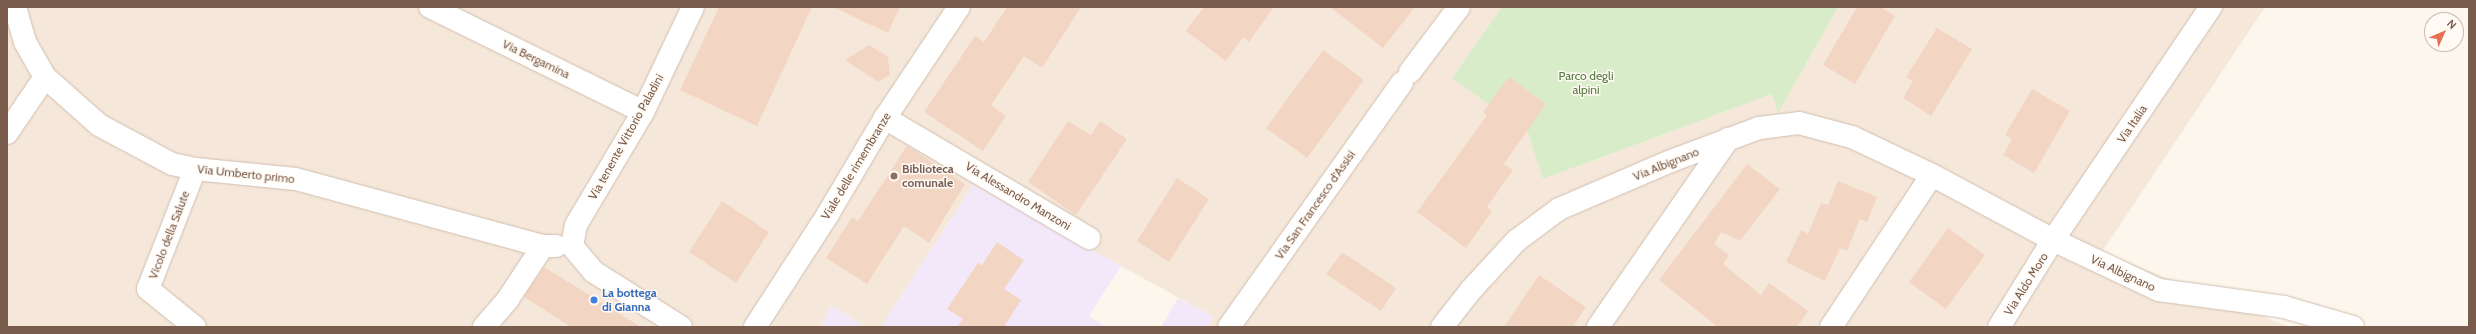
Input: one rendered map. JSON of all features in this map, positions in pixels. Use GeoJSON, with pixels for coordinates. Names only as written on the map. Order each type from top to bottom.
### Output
{"type":"FeatureCollection","features":[{"type":"Feature","properties":{"kind":"street","name":"Via Umberto primo"},"geometry":{"type":"LineString","coordinates":[[15,7],[25,42],[45,77],[99,125],[172,164],[195,169],[296,179],[543,246],[572,246]]}},
{"type":"Feature","properties":{"kind":"street","name":"Via Bergamina"},"geometry":{"type":"LineString","coordinates":[[430,7],[642,112]]}},
{"type":"Feature","properties":{"kind":"street","name":"Via tenente Vittorio Paladini"},"geometry":{"type":"LineString","coordinates":[[572,246],[576,225],[642,112],[694,7]]}},
{"type":"Feature","properties":{"kind":"street","name":"Viale delle rimembranze"},"geometry":{"type":"LineString","coordinates":[[755,327],[828,214],[885,118],[959,7]]}},
{"type":"Feature","properties":{"kind":"street","name":"Via San Francesco d'Assisi"},"geometry":{"type":"LineString","coordinates":[[1229,327],[1406,77],[1459,7]]}},
{"type":"Feature","properties":{"kind":"street","name":"Via Italia"},"geometry":{"type":"LineString","coordinates":[[2053,240],[2211,7]]}},
{"type":"Feature","properties":{"kind":"street"},"geometry":{"type":"LineString","coordinates":[[7,133],[45,77]]}},
{"type":"Feature","properties":{"kind":"street","name":"Via Alessandro Manzoni"},"geometry":{"type":"LineString","coordinates":[[885,118],[1089,238]]}},
{"type":"Feature","properties":{"kind":"street","name":"Via Albignano"},"geometry":{"type":"LineString","coordinates":[[1442,327],[1471,290],[1516,241],[1559,209],[1671,161],[1728,139],[1759,128],[1799,123],[1852,137],[1932,175],[2053,240],[2159,290],[2284,307],[2353,327]]}},
{"type":"Feature","properties":{"kind":"street"},"geometry":{"type":"LineString","coordinates":[[1598,327],[1728,139]]}},
{"type":"Feature","properties":{"kind":"street","name":"Vicolo della Salute"},"geometry":{"type":"LineString","coordinates":[[195,169],[148,289],[195,327]]}},
{"type":"Feature","properties":{"kind":"street"},"geometry":{"type":"LineString","coordinates":[[1832,327],[1932,175]]}},
{"type":"Feature","properties":{"kind":"street","name":"Via Aldo Moro"},"geometry":{"type":"LineString","coordinates":[[1999,327],[2053,240]]}},
{"type":"Feature","properties":{"kind":"street"},"geometry":{"type":"LineString","coordinates":[[484,327],[508,299],[543,246]]}},
{"type":"Feature","properties":{"kind":"street"},"geometry":{"type":"LineString","coordinates":[[572,246],[594,272],[681,327]]}},
{"type":"Feature","properties":{"kind":"shaded area"},"geometry":{"type":"Polygon","coordinates":[[[7,7],[1502,7],[1452,78],[1528,133],[1543,179],[1772,94],[1778,112],[1838,7],[2265,7],[2102,252],[2289,327],[1207,327],[1214,317],[973,185],[881,327],[866,327],[831,306],[821,327],[7,327],[7,7]]]}},
{"type":"Feature","properties":{"kind":"shaded area"},"geometry":{"type":"Polygon","coordinates":[[[973,185],[1121,266],[1089,316],[1106,327],[881,327],[973,185]]]}},
{"type":"Feature","properties":{"kind":"shaded area"},"geometry":{"type":"Polygon","coordinates":[[[1178,298],[1214,317],[1207,327],[1161,327],[1178,298]]]}},
{"type":"Feature","properties":{"kind":"shaded area"},"geometry":{"type":"Polygon","coordinates":[[[831,306],[866,327],[821,327],[831,306]]]}},
{"type":"Feature","properties":{"kind":"green space","name":"Parco degli alpini"},"geometry":{"type":"Polygon","coordinates":[[[1502,7],[1838,7],[1778,113],[1772,94],[1543,179],[1528,133],[1452,78],[1502,7]]]}},
{"type":"Feature","properties":{"kind":"building"},"geometry":{"type":"Polygon","coordinates":[[[719,7],[812,7],[757,126],[680,90],[719,7]]]}},
{"type":"Feature","properties":{"kind":"building"},"geometry":{"type":"Polygon","coordinates":[[[833,7],[900,7],[888,33],[833,7]]]}},
{"type":"Feature","properties":{"kind":"building"},"geometry":{"type":"Polygon","coordinates":[[[1007,7],[1081,7],[1042,68],[1024,56],[991,105],[1006,116],[983,151],[924,112],[975,36],[984,42],[1007,7]]]}},
{"type":"Feature","properties":{"kind":"building"},"geometry":{"type":"Polygon","coordinates":[[[1204,7],[1274,7],[1249,42],[1243,37],[1226,61],[1186,31],[1204,7]]]}},
{"type":"Feature","properties":{"kind":"building"},"geometry":{"type":"Polygon","coordinates":[[[1330,7],[1415,7],[1383,48],[1330,7]]]}},
{"type":"Feature","properties":{"kind":"building"},"geometry":{"type":"Polygon","coordinates":[[[1857,7],[1880,7],[1895,16],[1855,84],[1823,65],[1857,7]]]}},
{"type":"Feature","properties":{"kind":"building"},"geometry":{"type":"Polygon","coordinates":[[[1937,28],[1972,49],[1931,116],[1903,98],[1913,81],[1906,77],[1937,28]]]}},
{"type":"Feature","properties":{"kind":"building"},"geometry":{"type":"Polygon","coordinates":[[[869,45],[888,57],[890,75],[878,82],[845,60],[869,45]]]}},
{"type":"Feature","properties":{"kind":"building"},"geometry":{"type":"Polygon","coordinates":[[[1323,50],[1364,80],[1307,158],[1266,128],[1323,50]]]}},
{"type":"Feature","properties":{"kind":"building"},"geometry":{"type":"Polygon","coordinates":[[[1509,77],[1546,104],[1504,164],[1513,170],[1487,207],[1492,211],[1466,248],[1417,212],[1487,115],[1483,112],[1509,77]]]}},
{"type":"Feature","properties":{"kind":"building"},"geometry":{"type":"Polygon","coordinates":[[[2032,89],[2070,111],[2034,173],[2003,155],[2012,139],[2005,135],[2032,89]]]}},
{"type":"Feature","properties":{"kind":"building"},"geometry":{"type":"Polygon","coordinates":[[[1068,121],[1091,135],[1100,121],[1127,139],[1076,215],[1028,182],[1068,121]]]}},
{"type":"Feature","properties":{"kind":"building"},"geometry":{"type":"Polygon","coordinates":[[[907,146],[965,184],[929,243],[904,226],[867,284],[826,258],[852,217],[858,221],[907,146]]]}},
{"type":"Feature","properties":{"kind":"building"},"geometry":{"type":"Polygon","coordinates":[[[1747,164],[1780,189],[1740,241],[1721,232],[1714,244],[1729,255],[1723,264],[1761,295],[1769,283],[1808,311],[1797,327],[1718,327],[1659,280],[1747,164]]]}},
{"type":"Feature","properties":{"kind":"building"},"geometry":{"type":"Polygon","coordinates":[[[1177,178],[1209,199],[1169,262],[1137,241],[1177,178]]]}},
{"type":"Feature","properties":{"kind":"building"},"geometry":{"type":"Polygon","coordinates":[[[1838,181],[1877,197],[1867,222],[1860,219],[1847,251],[1840,248],[1825,281],[1786,262],[1801,230],[1808,234],[1821,203],[1828,205],[1838,181]]]}},
{"type":"Feature","properties":{"kind":"building"},"geometry":{"type":"Polygon","coordinates":[[[722,201],[769,232],[736,283],[689,252],[722,201]]]}},
{"type":"Feature","properties":{"kind":"building"},"geometry":{"type":"Polygon","coordinates":[[[1948,228],[1985,255],[1946,309],[1909,282],[1948,228]]]}},
{"type":"Feature","properties":{"kind":"building"},"geometry":{"type":"Polygon","coordinates":[[[997,242],[1024,260],[1004,289],[1021,300],[1004,327],[957,327],[963,319],[947,309],[978,263],[982,265],[997,242]]]}},
{"type":"Feature","properties":{"kind":"building"},"geometry":{"type":"Polygon","coordinates":[[[1342,252],[1396,288],[1381,311],[1326,274],[1342,252]]]}},
{"type":"Feature","properties":{"kind":"building"},"geometry":{"type":"Polygon","coordinates":[[[544,267],[641,327],[571,327],[524,297],[544,267]]]}},
{"type":"Feature","properties":{"kind":"building"},"geometry":{"type":"Polygon","coordinates":[[[1539,275],[1586,307],[1573,327],[1504,327],[1539,275]]]}},
{"type":"Feature","properties":{"kind":"place","name":"Biblioteca comunale"},"geometry":{"type":"Point","coordinates":[894,176]}},
{"type":"Feature","properties":{"kind":"place","name":"La bottega di Gianna"},"geometry":{"type":"Point","coordinates":[594,300]}}]}
